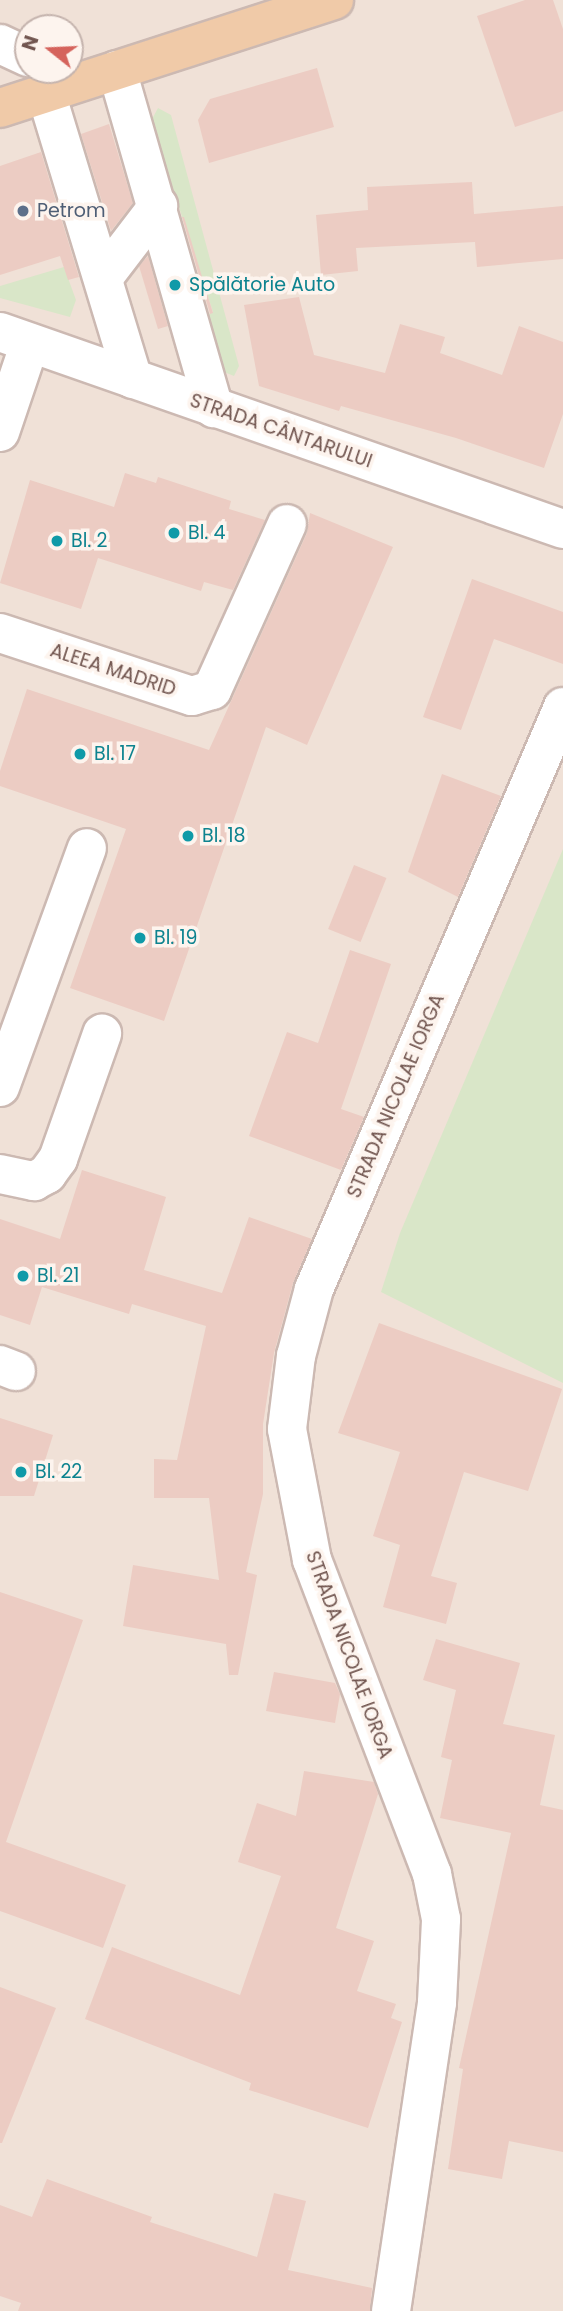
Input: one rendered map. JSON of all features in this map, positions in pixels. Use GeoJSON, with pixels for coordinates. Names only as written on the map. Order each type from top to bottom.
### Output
{"type":"FeatureCollection","features":[{"type":"Feature","properties":{"kind":"main road"},"geometry":{"type":"LineString","coordinates":[[84,76],[334,0]]}},
{"type":"Feature","properties":{"kind":"main road"},"geometry":{"type":"LineString","coordinates":[[0,108],[62,84]]}},
{"type":"Feature","properties":{"kind":"street"},"geometry":{"type":"LineString","coordinates":[[79,84],[103,278],[133,379]]}},
{"type":"Feature","properties":{"kind":"street"},"geometry":{"type":"LineString","coordinates":[[82,84],[158,206],[214,408]]}},
{"type":"Feature","properties":{"kind":"street"},"geometry":{"type":"LineString","coordinates":[[103,278],[158,206]]}},
{"type":"Feature","properties":{"kind":"street"},"geometry":{"type":"LineString","coordinates":[[0,432],[15,338]]}},
{"type":"Feature","properties":{"kind":"street","name":"STRADA CÂNTARULUI"},"geometry":{"type":"LineString","coordinates":[[15,338],[563,529]]}},
{"type":"Feature","properties":{"kind":"street","name":"ALEEA MADRID"},"geometry":{"type":"LineString","coordinates":[[0,633],[192,696],[212,690],[287,524]]}},
{"type":"Feature","properties":{"kind":"street","name":"STRADA NICOLAE IORGA"},"geometry":{"type":"LineString","coordinates":[[391,2311],[437,2002],[441,1919],[432,1874],[312,1560],[287,1429],[296,1356],[314,1289],[563,707]]}},
{"type":"Feature","properties":{"kind":"street"},"geometry":{"type":"LineString","coordinates":[[0,1087],[86,848]]}},
{"type":"Feature","properties":{"kind":"street"},"geometry":{"type":"LineString","coordinates":[[0,1174],[34,1181],[47,1174],[58,1159],[102,1034]]}},
{"type":"Feature","properties":{"kind":"shaded area"},"geometry":{"type":"Polygon","coordinates":[[[0,0],[563,0],[563,2311],[0,2311],[0,0]]]}},
{"type":"Feature","properties":{"kind":"green space"},"geometry":{"type":"Polygon","coordinates":[[[158,108],[171,115],[239,366],[234,376],[224,372],[209,314],[213,312],[151,121],[158,108]]]}},
{"type":"Feature","properties":{"kind":"green space"},"geometry":{"type":"Polygon","coordinates":[[[64,267],[76,300],[70,317],[0,298],[0,286],[64,267]]]}},
{"type":"Feature","properties":{"kind":"green space"},"geometry":{"type":"Polygon","coordinates":[[[563,849],[563,1383],[381,1292],[400,1233],[563,849]]]}},
{"type":"Feature","properties":{"kind":"building"},"geometry":{"type":"Polygon","coordinates":[[[525,0],[553,0],[563,29],[563,111],[515,127],[477,16],[525,0]]]}},
{"type":"Feature","properties":{"kind":"building"},"geometry":{"type":"Polygon","coordinates":[[[317,68],[334,127],[209,163],[198,120],[210,99],[317,68]]]}},
{"type":"Feature","properties":{"kind":"building"},"geometry":{"type":"Polygon","coordinates":[[[109,124],[133,203],[111,231],[81,134],[109,124]]]}},
{"type":"Feature","properties":{"kind":"building","name":"Petrom"},"geometry":{"type":"Polygon","coordinates":[[[41,152],[79,277],[68,280],[60,256],[0,275],[0,166],[41,152]]]}},
{"type":"Feature","properties":{"kind":"building"},"geometry":{"type":"Polygon","coordinates":[[[472,182],[474,214],[563,206],[563,259],[477,267],[475,242],[356,248],[358,271],[321,275],[316,215],[368,210],[367,187],[472,182]]]}},
{"type":"Feature","properties":{"kind":"building"},"geometry":{"type":"Polygon","coordinates":[[[182,217],[213,313],[210,314],[182,217]]]}},
{"type":"Feature","properties":{"kind":"building"},"geometry":{"type":"Polygon","coordinates":[[[148,256],[168,326],[158,329],[139,266],[148,256]]]}},
{"type":"Feature","properties":{"kind":"building"},"geometry":{"type":"Polygon","coordinates":[[[299,297],[314,355],[385,373],[400,324],[445,337],[440,353],[502,375],[519,326],[563,342],[563,414],[544,468],[456,438],[341,406],[339,411],[259,386],[244,305],[299,297]]]}},
{"type":"Feature","properties":{"kind":"building"},"geometry":{"type":"Polygon","coordinates":[[[125,473],[156,483],[158,477],[231,501],[229,509],[265,520],[233,590],[204,582],[201,591],[98,558],[81,609],[0,583],[30,480],[114,507],[125,473]]]}},
{"type":"Feature","properties":{"kind":"building"},"geometry":{"type":"Polygon","coordinates":[[[310,513],[393,547],[307,745],[266,727],[164,1021],[70,988],[126,829],[0,786],[0,771],[27,689],[209,750],[307,533],[310,513]]]}},
{"type":"Feature","properties":{"kind":"building"},"geometry":{"type":"Polygon","coordinates":[[[472,579],[563,612],[563,664],[494,639],[461,730],[423,717],[472,579]]]}},
{"type":"Feature","properties":{"kind":"building"},"geometry":{"type":"Polygon","coordinates":[[[442,774],[501,796],[458,897],[408,872],[442,774]]]}},
{"type":"Feature","properties":{"kind":"building"},"geometry":{"type":"Polygon","coordinates":[[[354,865],[386,878],[361,942],[328,929],[354,865]]]}},
{"type":"Feature","properties":{"kind":"building"},"geometry":{"type":"Polygon","coordinates":[[[350,950],[391,964],[341,1109],[364,1117],[341,1170],[249,1136],[287,1032],[318,1043],[350,950]]]}},
{"type":"Feature","properties":{"kind":"building"},"geometry":{"type":"Polygon","coordinates":[[[82,1170],[166,1197],[144,1270],[222,1293],[249,1217],[312,1239],[293,1283],[274,1353],[263,1424],[263,1494],[246,1572],[257,1575],[238,1675],[229,1675],[226,1644],[123,1626],[133,1565],[219,1580],[209,1498],[154,1498],[154,1459],[177,1460],[206,1326],[132,1304],[129,1314],[42,1287],[30,1325],[0,1315],[0,1219],[60,1239],[82,1170]]]}},
{"type":"Feature","properties":{"kind":"building"},"geometry":{"type":"Polygon","coordinates":[[[379,1323],[562,1389],[528,1491],[464,1472],[431,1576],[457,1583],[446,1624],[383,1607],[400,1545],[373,1536],[400,1452],[338,1433],[379,1323]]]}},
{"type":"Feature","properties":{"kind":"building","name":"Bl. 22"},"geometry":{"type":"Polygon","coordinates":[[[0,1418],[53,1435],[34,1496],[0,1496],[0,1418]]]}},
{"type":"Feature","properties":{"kind":"building"},"geometry":{"type":"Polygon","coordinates":[[[0,1592],[83,1620],[6,1842],[126,1885],[103,1948],[0,1911],[0,1592]]]}},
{"type":"Feature","properties":{"kind":"building"},"geometry":{"type":"Polygon","coordinates":[[[436,1639],[520,1663],[503,1724],[555,1735],[540,1805],[563,1810],[563,2152],[509,2141],[502,2179],[448,2169],[463,2069],[459,2068],[511,1833],[440,1818],[452,1760],[441,1757],[456,1690],[423,1680],[436,1639]]]}},
{"type":"Feature","properties":{"kind":"building"},"geometry":{"type":"Polygon","coordinates":[[[274,1672],[335,1683],[340,1694],[335,1723],[266,1711],[274,1672]]]}},
{"type":"Feature","properties":{"kind":"building"},"geometry":{"type":"Polygon","coordinates":[[[304,1771],[374,1782],[378,1794],[336,1928],[374,1941],[357,1991],[396,2004],[391,2018],[402,2022],[368,2128],[249,2090],[251,2083],[85,2019],[112,1947],[240,1995],[281,1876],[238,1862],[257,1803],[296,1816],[304,1771]]]}},
{"type":"Feature","properties":{"kind":"building"},"geometry":{"type":"Polygon","coordinates":[[[0,1987],[56,2008],[2,2143],[0,2143],[0,1987]]]}},
{"type":"Feature","properties":{"kind":"building"},"geometry":{"type":"Polygon","coordinates":[[[47,2179],[152,2217],[150,2222],[257,2257],[274,2193],[306,2201],[288,2270],[372,2288],[370,2311],[18,2311],[21,2303],[0,2296],[0,2205],[32,2217],[47,2179]]]}},
{"type":"Feature","properties":{"kind":"place","name":"Petrom"},"geometry":{"type":"Point","coordinates":[23,211]}},
{"type":"Feature","properties":{"kind":"place","name":"Spălătorie Auto"},"geometry":{"type":"Point","coordinates":[175,285]}},
{"type":"Feature","properties":{"kind":"place","name":"Bl. 4"},"geometry":{"type":"Point","coordinates":[174,533]}},
{"type":"Feature","properties":{"kind":"place","name":"Bl. 2"},"geometry":{"type":"Point","coordinates":[57,541]}},
{"type":"Feature","properties":{"kind":"place","name":"Bl. 17"},"geometry":{"type":"Point","coordinates":[80,754]}},
{"type":"Feature","properties":{"kind":"place","name":"Bl. 18"},"geometry":{"type":"Point","coordinates":[188,836]}},
{"type":"Feature","properties":{"kind":"place","name":"Bl. 19"},"geometry":{"type":"Point","coordinates":[140,938]}},
{"type":"Feature","properties":{"kind":"place","name":"Bl. 21"},"geometry":{"type":"Point","coordinates":[23,1276]}},
{"type":"Feature","properties":{"kind":"place","name":"Bl. 22"},"geometry":{"type":"Point","coordinates":[21,1472]}}]}
